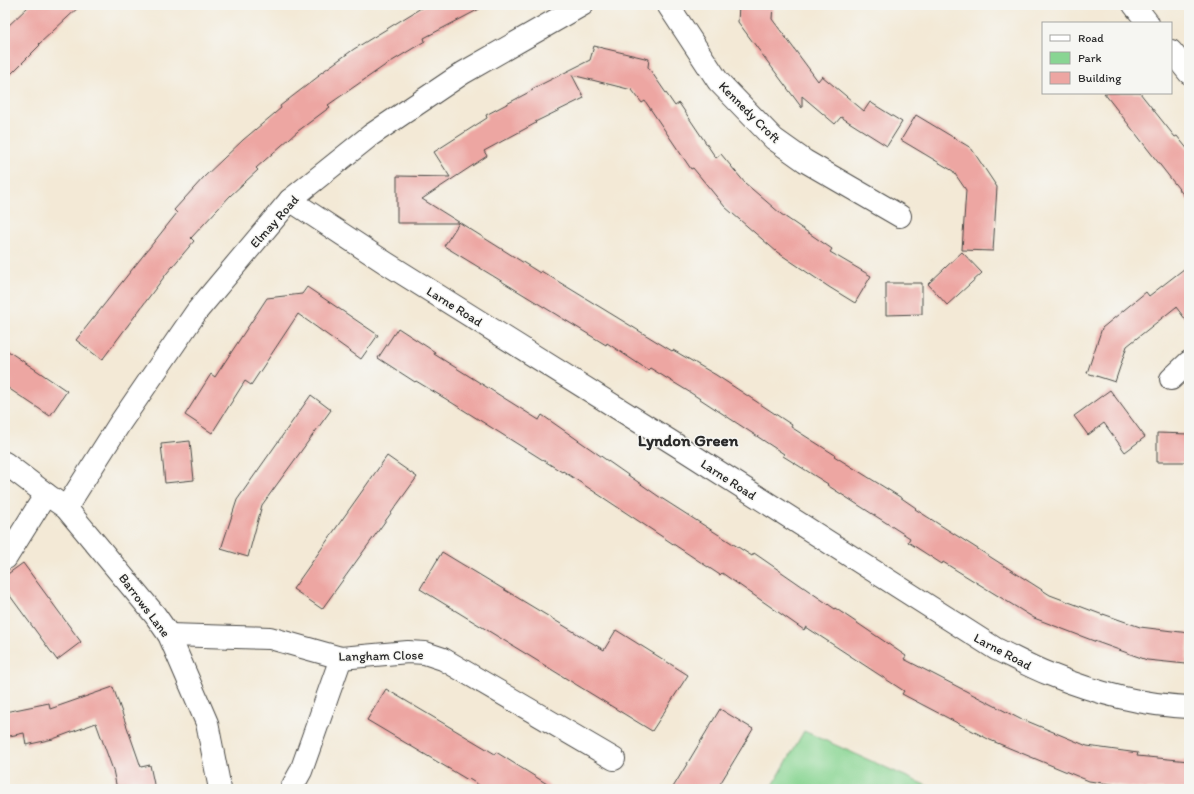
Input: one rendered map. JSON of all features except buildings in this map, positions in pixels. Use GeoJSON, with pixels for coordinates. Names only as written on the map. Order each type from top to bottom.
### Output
{"type":"FeatureCollection","features":[{"type":"Feature","properties":{"kind":"street","name":"Elmay Road"},"geometry":{"type":"LineString","coordinates":[[66,508],[120,423],[197,311],[290,200],[371,135],[463,73],[582,5]]}},
{"type":"Feature","properties":{"kind":"street","name":"Kennedy Croft"},"geometry":{"type":"LineString","coordinates":[[668,5],[718,81],[774,139],[805,161],[900,216]]}},
{"type":"Feature","properties":{"kind":"street"},"geometry":{"type":"LineString","coordinates":[[1134,5],[1147,22]]}},
{"type":"Feature","properties":{"kind":"street"},"geometry":{"type":"LineString","coordinates":[[1172,52],[1189,73]]}},
{"type":"Feature","properties":{"kind":"street","name":"Larne Road"},"geometry":{"type":"LineString","coordinates":[[290,200],[386,263],[665,438],[996,649],[1048,674],[1105,694],[1164,706],[1189,707]]}},
{"type":"Feature","properties":{"kind":"street"},"geometry":{"type":"LineString","coordinates":[[1171,379],[1189,362]]}},
{"type":"Feature","properties":{"kind":"street","name":"Barrows Lane"},"geometry":{"type":"LineString","coordinates":[[5,463],[66,508],[155,615],[169,635],[207,723],[220,789]]}},
{"type":"Feature","properties":{"kind":"street"},"geometry":{"type":"LineString","coordinates":[[6,558],[46,494]]}},
{"type":"Feature","properties":{"kind":"street","name":"Langham Close"},"geometry":{"type":"LineString","coordinates":[[169,635],[270,638],[341,658],[408,652],[425,653],[443,659],[614,759]]}},
{"type":"Feature","properties":{"kind":"street"},"geometry":{"type":"LineString","coordinates":[[291,789],[301,771],[341,658]]}},
{"type":"Feature","properties":{"kind":"green space"},"geometry":{"type":"Polygon","coordinates":[[[804,731],[934,789],[771,789],[804,731]]]}},
{"type":"Feature","properties":{"kind":"district","name":"Lyndon Green"},"geometry":{"type":"Point","coordinates":[688,440]}}]}
